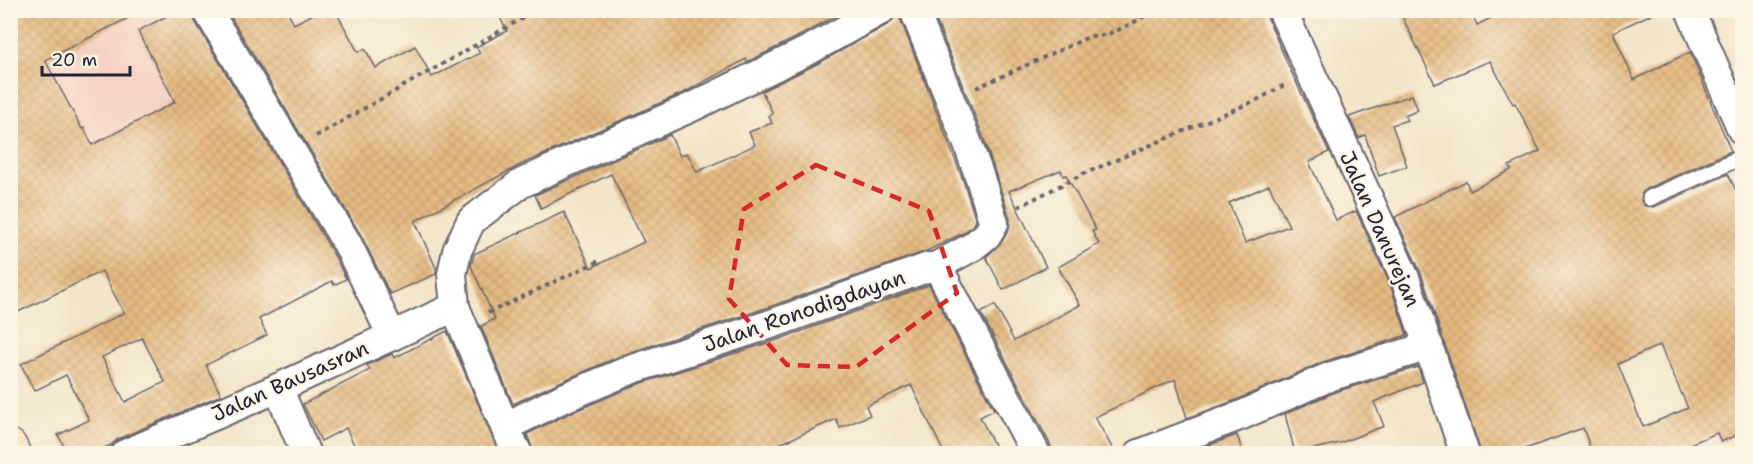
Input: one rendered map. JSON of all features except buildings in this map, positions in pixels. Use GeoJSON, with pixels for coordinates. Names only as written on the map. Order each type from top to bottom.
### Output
{"type":"FeatureCollection","features":[{"type":"Feature","properties":{"kind":"main road"},"geometry":{"type":"LineString","coordinates":[[10,446],[14,453]]}},
{"type":"Feature","properties":{"kind":"street"},"geometry":{"type":"LineString","coordinates":[[207,10],[348,246],[392,336]]}},
{"type":"Feature","properties":{"kind":"street"},"geometry":{"type":"LineString","coordinates":[[518,453],[458,316],[452,274],[457,251],[471,221],[520,184],[692,107],[811,49],[881,10]]}},
{"type":"Feature","properties":{"kind":"street"},"geometry":{"type":"LineString","coordinates":[[914,10],[979,175],[994,223]]}},
{"type":"Feature","properties":{"kind":"street","name":"Jalan Danurejan"},"geometry":{"type":"LineString","coordinates":[[1282,10],[1405,278],[1464,453]]}},
{"type":"Feature","properties":{"kind":"street"},"geometry":{"type":"LineString","coordinates":[[1690,10],[1743,130]]}},
{"type":"Feature","properties":{"kind":"street","name":"Jalan Ronodigdayan"},"geometry":{"type":"LineString","coordinates":[[505,427],[559,400],[630,370],[774,323],[929,267],[936,267],[972,247],[987,235],[994,223]]}},
{"type":"Feature","properties":{"kind":"street"},"geometry":{"type":"LineString","coordinates":[[936,267],[1036,453]]}},
{"type":"Feature","properties":{"kind":"street","name":"Jalan Bausasran"},"geometry":{"type":"LineString","coordinates":[[125,453],[278,388],[392,336],[458,316]]}},
{"type":"Feature","properties":{"kind":"street"},"geometry":{"type":"LineString","coordinates":[[1139,453],[1242,415],[1329,377],[1429,346]]}},
{"type":"Feature","properties":{"kind":"street"},"geometry":{"type":"LineString","coordinates":[[278,388],[306,453]]}},
{"type":"Feature","properties":{"kind":"lane"},"geometry":{"type":"LineString","coordinates":[[1650,198],[1743,157]]}},
{"type":"Feature","properties":{"kind":"path"},"geometry":{"type":"LineString","coordinates":[[292,150],[537,10]]}},
{"type":"Feature","properties":{"kind":"path"},"geometry":{"type":"LineString","coordinates":[[949,100],[1091,36],[1098,37],[1122,28],[1156,10]]}},
{"type":"Feature","properties":{"kind":"path"},"geometry":{"type":"LineString","coordinates":[[994,223],[1018,207],[1083,174],[1258,99],[1311,72]]}},
{"type":"Feature","properties":{"kind":"path"},"geometry":{"type":"LineString","coordinates":[[458,316],[601,260]]}},
{"type":"Feature","properties":{"kind":"highlighted area"},"geometry":{"type":"Polygon","coordinates":[[[816,165],[929,211],[957,293],[856,367],[787,365],[729,299],[744,209],[816,165]]]}},
{"type":"Feature","properties":{"kind":"shaded area"},"geometry":{"type":"Polygon","coordinates":[[[11,10],[125,11],[129,18],[144,11],[175,11],[229,115],[67,200],[11,10]]]}}]}
